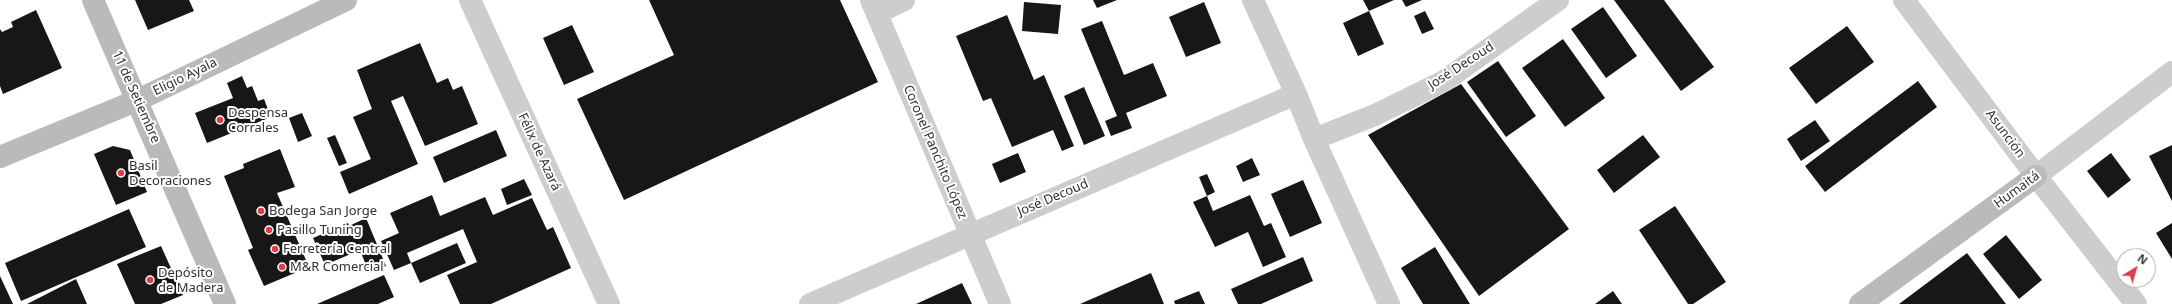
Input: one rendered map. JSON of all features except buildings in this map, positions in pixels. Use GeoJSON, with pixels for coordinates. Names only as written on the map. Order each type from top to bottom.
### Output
{"type":"FeatureCollection","features":[{"type":"Feature","properties":{"kind":"street","name":"11 de Setiembre"},"geometry":{"type":"LineString","coordinates":[[93,0],[138,100],[225,304]]}},
{"type":"Feature","properties":{"kind":"street","name":"Eligio Ayala"},"geometry":{"type":"LineString","coordinates":[[0,157],[138,100],[346,0]]}},
{"type":"Feature","properties":{"kind":"street","name":"Félix de Azará"},"geometry":{"type":"LineString","coordinates":[[470,0],[609,304]]}},
{"type":"Feature","properties":{"kind":"street"},"geometry":{"type":"LineString","coordinates":[[874,6],[904,0]]}},
{"type":"Feature","properties":{"kind":"street"},"geometry":{"type":"LineString","coordinates":[[1253,0],[1389,304]]}},
{"type":"Feature","properties":{"kind":"street","name":"José Decoud"},"geometry":{"type":"LineString","coordinates":[[1314,139],[1375,115],[1444,81],[1558,0]]}},
{"type":"Feature","properties":{"kind":"street","name":"Asunción"},"geometry":{"type":"LineString","coordinates":[[1904,0],[2036,176],[2136,304]]}},
{"type":"Feature","properties":{"kind":"street","name":"Coronel Panchito López"},"geometry":{"type":"LineString","coordinates":[[874,6],[1000,304]]}},
{"type":"Feature","properties":{"kind":"street","name":"Humaitá"},"geometry":{"type":"LineString","coordinates":[[1860,304],[2036,176],[2172,72]]}},
{"type":"Feature","properties":{"kind":"street","name":"José Decoud"},"geometry":{"type":"LineString","coordinates":[[810,304],[1296,94]]}},
{"type":"Feature","properties":{"kind":"place","name":"Despensa Corrales"},"geometry":{"type":"Point","coordinates":[220,120]}},
{"type":"Feature","properties":{"kind":"place","name":"Basil Decoraciones"},"geometry":{"type":"Point","coordinates":[121,173]}},
{"type":"Feature","properties":{"kind":"place","name":"Bodega San Jorge"},"geometry":{"type":"Point","coordinates":[261,211]}},
{"type":"Feature","properties":{"kind":"place","name":"Pasillo Tuning"},"geometry":{"type":"Point","coordinates":[269,230]}},
{"type":"Feature","properties":{"kind":"place","name":"Ferretería Central"},"geometry":{"type":"Point","coordinates":[275,249]}},
{"type":"Feature","properties":{"kind":"place","name":"M&R Comercial"},"geometry":{"type":"Point","coordinates":[282,267]}},
{"type":"Feature","properties":{"kind":"place","name":"Depósito de Madera"},"geometry":{"type":"Point","coordinates":[150,280]}}]}
